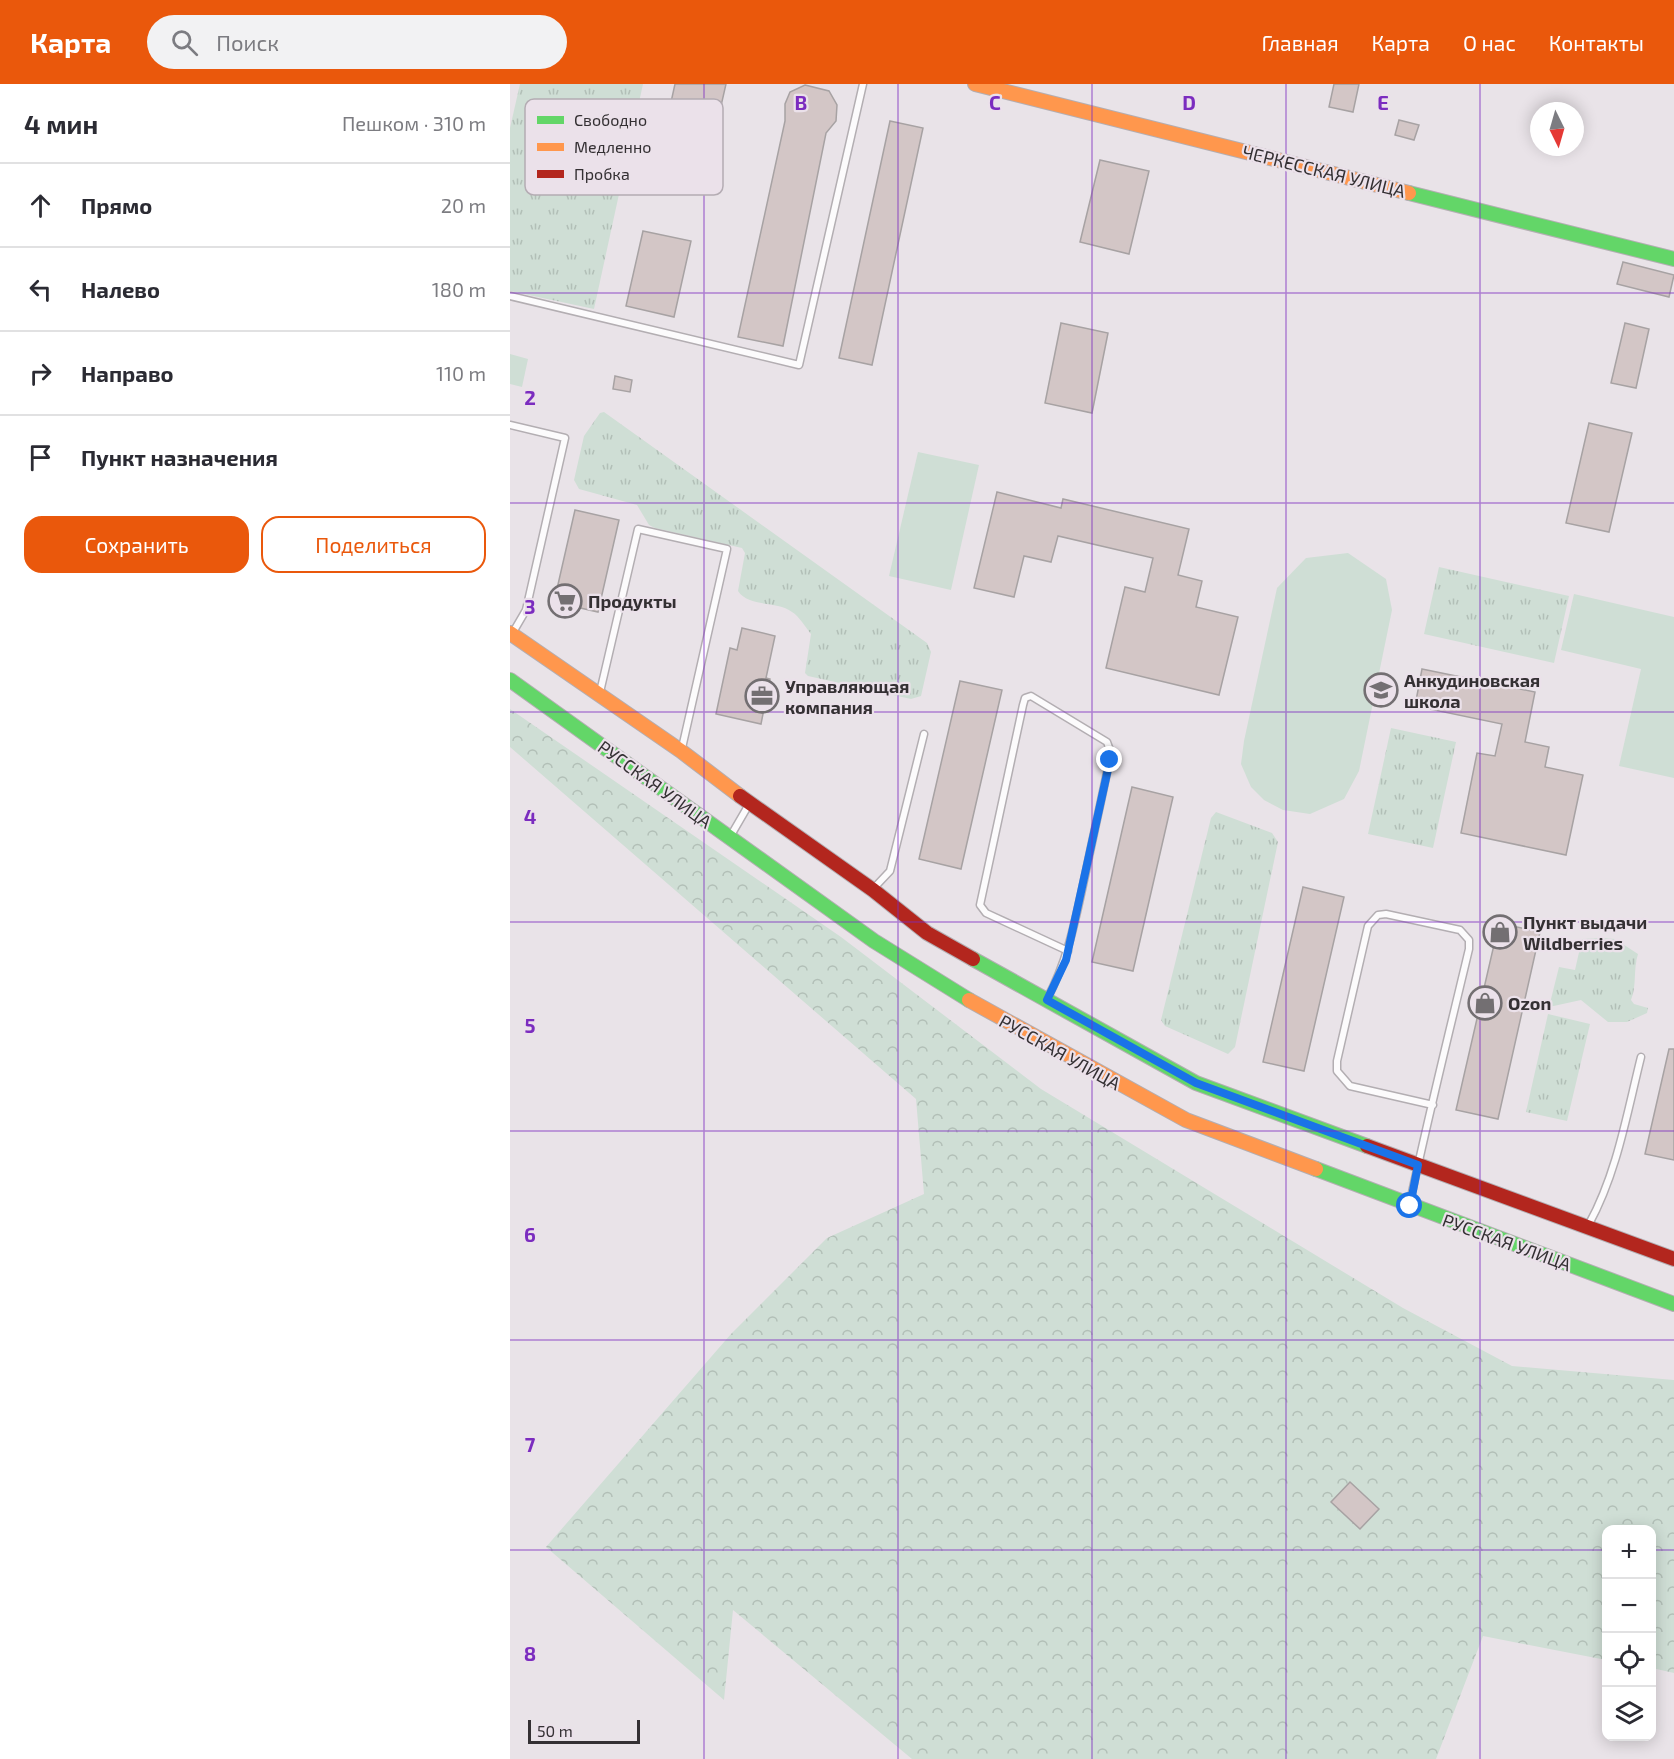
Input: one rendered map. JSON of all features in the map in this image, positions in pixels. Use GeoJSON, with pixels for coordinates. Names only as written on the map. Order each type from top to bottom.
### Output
{"type":"FeatureCollection","features":[{"type":"Feature","properties":{"kind":"street","name":"ЧЕРКЕССКАЯ УЛИЦА"},"geometry":{"type":"LineString","coordinates":[[975,84],[1674,259]]}},
{"type":"Feature","properties":{"kind":"street"},"geometry":{"type":"LineString","coordinates":[[511,634],[681,751],[873,890],[927,933],[1196,1083],[1674,1259]]}},
{"type":"Feature","properties":{"kind":"street","name":"РУССКАЯ УЛИЦА"},"geometry":{"type":"LineString","coordinates":[[510,680],[874,941],[1003,1021],[1155,1104],[1186,1120],[1674,1304]]}},
{"type":"Feature","properties":{"kind":"lane"},"geometry":{"type":"LineString","coordinates":[[510,296],[799,365],[863,84]]}},
{"type":"Feature","properties":{"kind":"lane"},"geometry":{"type":"LineString","coordinates":[[510,425],[565,438],[526,610],[511,634]]}},
{"type":"Feature","properties":{"kind":"lane"},"geometry":{"type":"LineString","coordinates":[[600,694],[638,528],[727,549],[681,751]]}},
{"type":"Feature","properties":{"kind":"lane"},"geometry":{"type":"LineString","coordinates":[[1047,1000],[1060,975],[1068,951],[1112,753],[1107,742],[1031,696],[1025,698],[1023,705],[980,905],[986,913],[1068,951]]}},
{"type":"Feature","properties":{"kind":"lane"},"geometry":{"type":"LineString","coordinates":[[873,890],[890,871],[924,734]]}},
{"type":"Feature","properties":{"kind":"lane"},"geometry":{"type":"LineString","coordinates":[[730,838],[750,803]]}},
{"type":"Feature","properties":{"kind":"lane"},"geometry":{"type":"LineString","coordinates":[[1410,1206],[1433,1105],[1468,940],[1460,930],[1386,914],[1378,915],[1368,926],[1337,1060],[1338,1071],[1350,1086],[1433,1105]]}},
{"type":"Feature","properties":{"kind":"lane"},"geometry":{"type":"LineString","coordinates":[[1588,1227],[1600,1204],[1620,1144],[1641,1058]]}},
{"type":"Feature","properties":{"kind":"green space"},"geometry":{"type":"Polygon","coordinates":[[[520,84],[643,84],[640,99],[525,99],[525,195],[619,195],[594,309],[510,291],[510,128],[520,84]]]}},
{"type":"Feature","properties":{"kind":"green space"},"geometry":{"type":"Polygon","coordinates":[[[510,354],[528,359],[522,387],[510,384],[510,354]]]}},
{"type":"Feature","properties":{"kind":"green space"},"geometry":{"type":"Polygon","coordinates":[[[604,412],[927,643],[931,652],[921,696],[911,699],[808,676],[805,673],[811,634],[800,619],[786,608],[749,600],[738,591],[745,553],[742,548],[655,528],[649,525],[637,505],[579,489],[574,480],[584,436],[600,413],[604,412]]]}},
{"type":"Feature","properties":{"kind":"green space"},"geometry":{"type":"Polygon","coordinates":[[[918,452],[979,465],[951,590],[889,576],[918,452]]]}},
{"type":"Feature","properties":{"kind":"green space"},"geometry":{"type":"Polygon","coordinates":[[[1348,553],[1386,579],[1392,610],[1359,771],[1344,799],[1310,814],[1283,810],[1264,800],[1251,787],[1241,764],[1277,588],[1306,558],[1348,553]]]}},
{"type":"Feature","properties":{"kind":"green space"},"geometry":{"type":"Polygon","coordinates":[[[1439,567],[1569,596],[1554,663],[1424,634],[1439,567]]]}},
{"type":"Feature","properties":{"kind":"green space"},"geometry":{"type":"Polygon","coordinates":[[[1574,594],[1674,617],[1674,778],[1619,766],[1641,669],[1561,650],[1574,594]]]}},
{"type":"Feature","properties":{"kind":"green space"},"geometry":{"type":"Polygon","coordinates":[[[510,709],[841,937],[1041,1089],[1403,1308],[1512,1366],[1674,1380],[1674,1673],[1656,1669],[1656,1525],[1602,1525],[1602,1659],[1483,1636],[1436,1759],[912,1759],[733,1610],[724,1700],[546,1547],[731,1334],[827,1238],[924,1194],[916,1099],[510,747],[510,709]]]}},
{"type":"Feature","properties":{"kind":"green space"},"geometry":{"type":"Polygon","coordinates":[[[1391,728],[1456,742],[1433,848],[1368,834],[1391,728]]]}},
{"type":"Feature","properties":{"kind":"green space"},"geometry":{"type":"Polygon","coordinates":[[[1216,812],[1272,833],[1278,842],[1235,1047],[1228,1054],[1165,1026],[1161,1020],[1211,818],[1216,812]]]}},
{"type":"Feature","properties":{"kind":"green space"},"geometry":{"type":"Polygon","coordinates":[[[1582,939],[1615,939],[1638,954],[1631,1000],[1634,1004],[1648,1008],[1647,1013],[1627,1022],[1608,1022],[1581,1000],[1549,1007],[1559,967],[1575,970],[1582,939]]]}},
{"type":"Feature","properties":{"kind":"green space"},"geometry":{"type":"Polygon","coordinates":[[[1548,1014],[1590,1024],[1567,1121],[1526,1112],[1548,1014]]]}},
{"type":"Feature","properties":{"kind":"building"},"geometry":{"type":"Polygon","coordinates":[[[675,84],[726,84],[723,99],[672,99],[675,84]]]}},
{"type":"Feature","properties":{"kind":"building"},"geometry":{"type":"Polygon","coordinates":[[[1334,84],[1359,84],[1353,112],[1329,107],[1334,84]]]}},
{"type":"Feature","properties":{"kind":"building"},"geometry":{"type":"Polygon","coordinates":[[[805,85],[829,91],[837,105],[836,121],[826,133],[783,346],[738,337],[785,121],[785,104],[790,92],[805,85]]]}},
{"type":"Feature","properties":{"kind":"building"},"geometry":{"type":"Polygon","coordinates":[[[1399,120],[1419,125],[1414,140],[1395,135],[1399,120]]]}},
{"type":"Feature","properties":{"kind":"building"},"geometry":{"type":"Polygon","coordinates":[[[890,121],[923,128],[872,365],[839,358],[890,121]]]}},
{"type":"Feature","properties":{"kind":"building"},"geometry":{"type":"Polygon","coordinates":[[[1100,160],[1149,171],[1129,254],[1080,242],[1100,160]]]}},
{"type":"Feature","properties":{"kind":"building"},"geometry":{"type":"Polygon","coordinates":[[[643,231],[691,241],[674,317],[626,306],[643,231]]]}},
{"type":"Feature","properties":{"kind":"building"},"geometry":{"type":"Polygon","coordinates":[[[1623,262],[1674,275],[1669,297],[1617,284],[1623,262]]]}},
{"type":"Feature","properties":{"kind":"building"},"geometry":{"type":"Polygon","coordinates":[[[1061,323],[1108,333],[1092,413],[1045,403],[1061,323]]]}},
{"type":"Feature","properties":{"kind":"building"},"geometry":{"type":"Polygon","coordinates":[[[1625,323],[1649,329],[1636,388],[1611,383],[1625,323]]]}},
{"type":"Feature","properties":{"kind":"building"},"geometry":{"type":"Polygon","coordinates":[[[615,376],[632,380],[630,392],[613,389],[615,376]]]}},
{"type":"Feature","properties":{"kind":"building"},"geometry":{"type":"Polygon","coordinates":[[[1589,423],[1632,433],[1609,532],[1566,523],[1589,423]]]}},
{"type":"Feature","properties":{"kind":"building"},"geometry":{"type":"Polygon","coordinates":[[[997,492],[1061,508],[1063,499],[1189,529],[1178,575],[1202,581],[1196,607],[1238,617],[1219,695],[1106,668],[1125,587],[1145,592],[1153,558],[1058,536],[1051,562],[1024,556],[1014,597],[974,588],[997,492]]]}},
{"type":"Feature","properties":{"kind":"building"},"geometry":{"type":"Polygon","coordinates":[[[575,510],[619,520],[598,612],[554,602],[575,510]]]}},
{"type":"Feature","properties":{"kind":"building"},"geometry":{"type":"Polygon","coordinates":[[[742,628],[775,636],[766,678],[770,679],[761,724],[716,714],[730,648],[737,650],[742,628]]]}},
{"type":"Feature","properties":{"kind":"building"},"geometry":{"type":"Polygon","coordinates":[[[1422,669],[1535,692],[1525,742],[1549,747],[1545,767],[1583,775],[1566,855],[1461,833],[1477,753],[1495,756],[1502,724],[1415,706],[1422,669]]]}},
{"type":"Feature","properties":{"kind":"building"},"geometry":{"type":"Polygon","coordinates":[[[960,681],[1002,690],[961,869],[919,859],[960,681]]]}},
{"type":"Feature","properties":{"kind":"building"},"geometry":{"type":"Polygon","coordinates":[[[1132,787],[1173,797],[1133,971],[1092,962],[1132,787]]]}},
{"type":"Feature","properties":{"kind":"building"},"geometry":{"type":"Polygon","coordinates":[[[1303,887],[1344,897],[1304,1071],[1263,1062],[1303,887]]]}},
{"type":"Feature","properties":{"kind":"building"},"geometry":{"type":"Polygon","coordinates":[[[1499,923],[1540,932],[1498,1119],[1456,1110],[1499,923]]]}},
{"type":"Feature","properties":{"kind":"building"},"geometry":{"type":"Polygon","coordinates":[[[1669,1049],[1674,1049],[1674,1160],[1645,1154],[1669,1049]]]}},
{"type":"Feature","properties":{"kind":"building"},"geometry":{"type":"Polygon","coordinates":[[[1350,1482],[1379,1509],[1360,1529],[1331,1502],[1350,1482]]]}},
{"type":"Feature","properties":{"kind":"traffic: fast"},"geometry":{"type":"LineString","coordinates":[[1409,193],[1674,259]]}},
{"type":"Feature","properties":{"kind":"traffic: fast"},"geometry":{"type":"LineString","coordinates":[[510,680],[874,941],[969,1000]]}},
{"type":"Feature","properties":{"kind":"traffic: fast"},"geometry":{"type":"LineString","coordinates":[[973,959],[1196,1083],[1367,1146]]}},
{"type":"Feature","properties":{"kind":"traffic: fast"},"geometry":{"type":"LineString","coordinates":[[1316,1169],[1674,1304]]}},
{"type":"Feature","properties":{"kind":"traffic: slow"},"geometry":{"type":"LineString","coordinates":[[975,84],[1409,193]]}},
{"type":"Feature","properties":{"kind":"traffic: slow"},"geometry":{"type":"LineString","coordinates":[[510,633],[681,751],[740,796]]}},
{"type":"Feature","properties":{"kind":"traffic: slow"},"geometry":{"type":"LineString","coordinates":[[969,1000],[1186,1120],[1316,1169]]}},
{"type":"Feature","properties":{"kind":"traffic: jam"},"geometry":{"type":"LineString","coordinates":[[740,796],[873,890],[927,933],[973,959]]}},
{"type":"Feature","properties":{"kind":"traffic: jam"},"geometry":{"type":"LineString","coordinates":[[1367,1146],[1674,1259]]}},
{"type":"Feature","properties":{"kind":"place","name":"Продукты"},"geometry":{"type":"Point","coordinates":[565,601]}},
{"type":"Feature","properties":{"kind":"place","name":"Анкудиновская школа"},"geometry":{"type":"Point","coordinates":[1381,690]}},
{"type":"Feature","properties":{"kind":"place","name":"Управляющая компания"},"geometry":{"type":"Point","coordinates":[762,696]}},
{"type":"Feature","properties":{"kind":"place","name":"Пункт выдачи Wildberries"},"geometry":{"type":"Point","coordinates":[1500,932]}},
{"type":"Feature","properties":{"kind":"place","name":"Ozon"},"geometry":{"type":"Point","coordinates":[1485,1003]}},
{"type":"Feature","properties":{"kind":"route"},"geometry":{"type":"LineString","coordinates":[[1110,760],[1066,960],[1047,1000],[1196,1083],[1418,1165],[1410,1206]]}}]}
